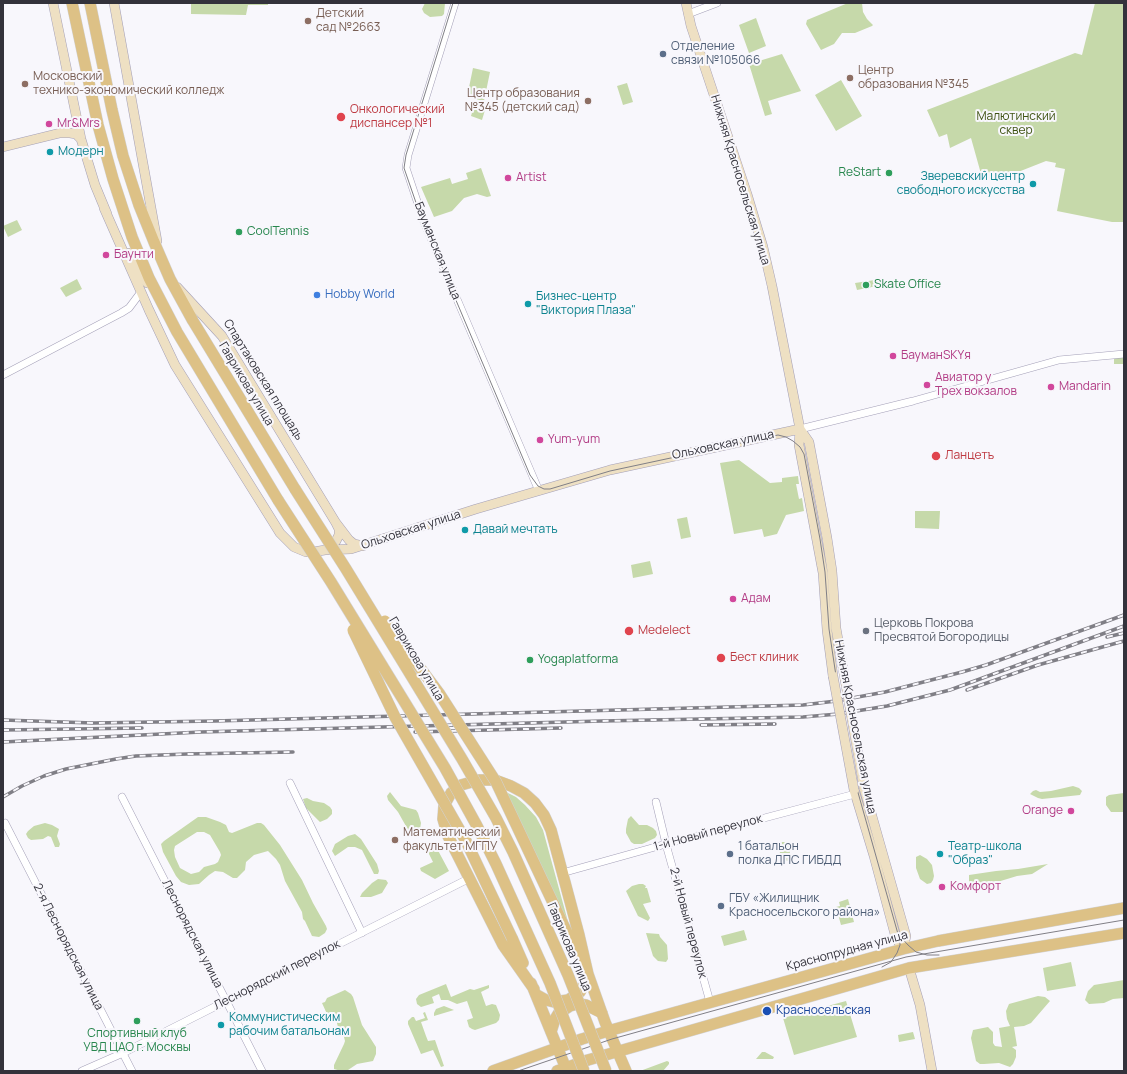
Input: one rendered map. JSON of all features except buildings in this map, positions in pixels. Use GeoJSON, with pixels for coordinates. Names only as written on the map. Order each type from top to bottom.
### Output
{"type":"FeatureCollection","features":[{"type":"Feature","properties":{"kind":"main road"},"geometry":{"type":"LineString","coordinates":[[72,3],[93,103],[113,179],[132,236],[153,286],[177,332],[278,500],[331,582],[445,768],[477,826],[496,864],[550,984],[584,1071]]}},
{"type":"Feature","properties":{"kind":"main road","name":"Спартаковская площадь"},"geometry":{"type":"LineString","coordinates":[[90,3],[123,156],[139,206],[170,279]]}},
{"type":"Feature","properties":{"kind":"main road","name":"Гаврикова улица"},"geometry":{"type":"LineString","coordinates":[[170,279],[193,321],[295,489],[462,759],[510,846],[568,975],[606,1071]]}},
{"type":"Feature","properties":{"kind":"main road"},"geometry":{"type":"LineString","coordinates":[[346,570],[439,694],[496,782],[587,972],[608,1031],[626,1071]]}},
{"type":"Feature","properties":{"kind":"main road"},"geometry":{"type":"LineString","coordinates":[[331,582],[369,665],[395,717],[466,842],[512,938],[536,992],[557,1048],[563,1070],[588,1060],[618,1051],[909,968],[1124,933]]}},
{"type":"Feature","properties":{"kind":"main road"},"geometry":{"type":"LineString","coordinates":[[479,780],[495,780],[524,793],[535,803],[544,815],[551,830],[562,873],[579,935],[587,972],[586,981],[580,992],[568,1000],[554,1002],[546,1000],[536,992],[503,945],[448,836],[443,819],[444,806],[451,793],[461,785],[479,780]]}},
{"type":"Feature","properties":{"kind":"main road","name":"Краснопрудная улица"},"geometry":{"type":"LineString","coordinates":[[493,1071],[608,1031],[903,949],[938,941],[1124,908]]}},
{"type":"Feature","properties":{"kind":"main road"},"geometry":{"type":"LineString","coordinates":[[903,949],[909,968]]}},
{"type":"Feature","properties":{"kind":"main road"},"geometry":{"type":"LineString","coordinates":[[551,1032],[558,1014],[570,1006],[577,1004],[586,1005],[602,1013]]}},
{"type":"Feature","properties":{"kind":"street"},"geometry":{"type":"LineString","coordinates":[[53,3],[81,139],[95,185],[139,288],[175,365],[280,533],[290,544],[299,550],[313,552],[325,550],[336,541],[339,535],[339,530],[336,523]]}},
{"type":"Feature","properties":{"kind":"street"},"geometry":{"type":"LineString","coordinates":[[114,3],[159,254]]}},
{"type":"Feature","properties":{"kind":"street","name":"Бауманская улица"},"geometry":{"type":"LineString","coordinates":[[455,3],[406,162],[407,174],[433,244],[539,491]]}},
{"type":"Feature","properties":{"kind":"street","name":"Нижняя Красносельская улица"},"geometry":{"type":"LineString","coordinates":[[686,3],[688,14],[743,181],[763,248],[800,429],[799,445],[823,573],[827,630],[855,792],[896,938],[903,949]]}},
{"type":"Feature","properties":{"kind":"street"},"geometry":{"type":"LineString","coordinates":[[688,14],[717,3]]}},
{"type":"Feature","properties":{"kind":"street"},"geometry":{"type":"LineString","coordinates":[[3,147],[60,133],[76,134],[81,139]]}},
{"type":"Feature","properties":{"kind":"street"},"geometry":{"type":"LineString","coordinates":[[3,375],[129,308],[139,288],[120,203]]}},
{"type":"Feature","properties":{"kind":"street"},"geometry":{"type":"LineString","coordinates":[[104,208],[132,258],[177,332]]}},
{"type":"Feature","properties":{"kind":"street","name":"Спартаковская площадь"},"geometry":{"type":"LineString","coordinates":[[170,279],[222,336],[336,523],[348,540],[354,544],[363,546]]}},
{"type":"Feature","properties":{"kind":"street","name":"Ольховская улица"},"geometry":{"type":"LineString","coordinates":[[325,550],[351,549],[363,546],[476,509],[621,467],[800,429],[912,401],[1059,360],[1124,354]]}},
{"type":"Feature","properties":{"kind":"street","name":"Нижняя Красносельская улица"},"geometry":{"type":"LineString","coordinates":[[800,429],[809,442],[827,538],[832,572],[836,628],[864,788],[906,936],[903,949]]}},
{"type":"Feature","properties":{"kind":"street"},"geometry":{"type":"LineString","coordinates":[[290,782],[362,933]]}},
{"type":"Feature","properties":{"kind":"street","name":"1-й Новый переулок"},"geometry":{"type":"LineString","coordinates":[[562,873],[855,792]]}},
{"type":"Feature","properties":{"kind":"street","name":"Леснорядская улица"},"geometry":{"type":"LineString","coordinates":[[122,797],[262,1071]]}},
{"type":"Feature","properties":{"kind":"street","name":"2-й Новый переулок"},"geometry":{"type":"LineString","coordinates":[[656,802],[666,844],[710,1002]]}},
{"type":"Feature","properties":{"kind":"street","name":"2-я Леснорядская улица"},"geometry":{"type":"LineString","coordinates":[[5,823],[132,1071]]}},
{"type":"Feature","properties":{"kind":"street","name":"Леснорядский переулок"},"geometry":{"type":"LineString","coordinates":[[82,1071],[123,1053],[470,878]]}},
{"type":"Feature","properties":{"kind":"street"},"geometry":{"type":"LineString","coordinates":[[909,968],[920,1004],[932,1071]]}},
{"type":"Feature","properties":{"kind":"green space"},"geometry":{"type":"Polygon","coordinates":[[[191,3],[268,3],[268,5],[248,5],[246,15],[191,14],[191,3]]]}},
{"type":"Feature","properties":{"kind":"green space"},"geometry":{"type":"Polygon","coordinates":[[[425,3],[445,3],[444,14],[442,16],[430,17],[424,13],[422,9],[425,3]]]}},
{"type":"Feature","properties":{"kind":"green space"},"geometry":{"type":"Polygon","coordinates":[[[848,3],[862,3],[863,12],[873,25],[855,33],[842,33],[834,44],[821,50],[806,24],[807,20],[848,3]]]}},
{"type":"Feature","properties":{"kind":"green space","name":"Малютинский сквер"},"geometry":{"type":"Polygon","coordinates":[[[1095,3],[1124,3],[1124,222],[1112,222],[1057,211],[1065,169],[1055,167],[1056,163],[1046,161],[1013,174],[983,181],[971,138],[950,148],[947,134],[939,137],[927,110],[1075,53],[1082,55],[1095,3]]]}},
{"type":"Feature","properties":{"kind":"green space"},"geometry":{"type":"Polygon","coordinates":[[[756,18],[766,46],[749,53],[739,25],[756,18]]]}},
{"type":"Feature","properties":{"kind":"green space"},"geometry":{"type":"Polygon","coordinates":[[[782,54],[801,91],[768,101],[772,114],[765,116],[749,64],[782,54]]]}},
{"type":"Feature","properties":{"kind":"green space"},"geometry":{"type":"Polygon","coordinates":[[[473,68],[490,72],[484,101],[467,97],[473,68]]]}},
{"type":"Feature","properties":{"kind":"green space"},"geometry":{"type":"Polygon","coordinates":[[[841,80],[862,116],[836,131],[815,95],[841,80]]]}},
{"type":"Feature","properties":{"kind":"green space"},"geometry":{"type":"Polygon","coordinates":[[[627,83],[633,102],[623,105],[617,86],[627,83]]]}},
{"type":"Feature","properties":{"kind":"green space"},"geometry":{"type":"Polygon","coordinates":[[[474,106],[485,110],[482,120],[471,116],[474,106]]]}},
{"type":"Feature","properties":{"kind":"green space"},"geometry":{"type":"Polygon","coordinates":[[[481,168],[491,196],[487,197],[477,194],[464,198],[452,211],[434,217],[421,187],[450,178],[452,184],[468,179],[466,173],[481,168]]]}},
{"type":"Feature","properties":{"kind":"green space"},"geometry":{"type":"Polygon","coordinates":[[[17,220],[22,230],[8,237],[3,226],[17,220]]]}},
{"type":"Feature","properties":{"kind":"green space"},"geometry":{"type":"Polygon","coordinates":[[[77,279],[82,289],[66,297],[60,288],[77,279]]]}},
{"type":"Feature","properties":{"kind":"green space","name":"Skate Office"},"geometry":{"type":"Polygon","coordinates":[[[875,280],[877,286],[857,290],[855,283],[875,280]]]}},
{"type":"Feature","properties":{"kind":"green space"},"geometry":{"type":"Polygon","coordinates":[[[1114,358],[1124,358],[1124,364],[1114,364],[1114,358]]]}},
{"type":"Feature","properties":{"kind":"green space"},"geometry":{"type":"Polygon","coordinates":[[[739,460],[770,483],[782,482],[782,478],[798,476],[799,484],[796,484],[799,499],[802,498],[804,511],[786,515],[777,534],[764,537],[762,529],[734,534],[720,463],[739,460]]]}},
{"type":"Feature","properties":{"kind":"green space"},"geometry":{"type":"Polygon","coordinates":[[[915,511],[940,511],[939,529],[915,528],[915,511]]]}},
{"type":"Feature","properties":{"kind":"green space"},"geometry":{"type":"Polygon","coordinates":[[[687,517],[691,537],[681,539],[677,519],[687,517]]]}},
{"type":"Feature","properties":{"kind":"green space"},"geometry":{"type":"Polygon","coordinates":[[[650,561],[653,574],[633,578],[631,565],[650,561]]]}},
{"type":"Feature","properties":{"kind":"green space"},"geometry":{"type":"Polygon","coordinates":[[[1073,786],[1082,791],[1080,795],[1042,799],[1030,794],[1036,790],[1040,792],[1051,791],[1073,786]]]}},
{"type":"Feature","properties":{"kind":"green space"},"geometry":{"type":"Polygon","coordinates":[[[504,791],[516,797],[525,805],[536,817],[543,830],[573,940],[504,791]]]}},
{"type":"Feature","properties":{"kind":"green space"},"geometry":{"type":"Polygon","coordinates":[[[390,792],[401,806],[416,810],[421,823],[419,835],[411,835],[398,812],[388,800],[387,796],[390,792]]]}},
{"type":"Feature","properties":{"kind":"green space"},"geometry":{"type":"Polygon","coordinates":[[[1124,793],[1124,812],[1111,812],[1106,805],[1106,797],[1109,795],[1124,793]]]}},
{"type":"Feature","properties":{"kind":"green space"},"geometry":{"type":"Polygon","coordinates":[[[307,798],[324,803],[330,807],[332,814],[327,819],[320,822],[306,808],[303,799],[307,798]]]}},
{"type":"Feature","properties":{"kind":"green space"},"geometry":{"type":"Polygon","coordinates":[[[631,816],[639,825],[647,825],[653,828],[657,835],[655,838],[642,844],[634,844],[631,842],[626,833],[626,829],[628,819],[631,816]]]}},
{"type":"Feature","properties":{"kind":"green space"},"geometry":{"type":"Polygon","coordinates":[[[198,817],[206,817],[220,822],[226,825],[229,832],[232,833],[257,823],[261,823],[280,845],[302,880],[326,926],[327,929],[325,933],[319,937],[312,936],[303,919],[302,912],[285,881],[280,865],[268,851],[254,855],[246,862],[245,870],[237,878],[233,878],[223,872],[215,871],[199,884],[189,885],[181,882],[176,876],[163,852],[161,844],[198,817]],[[197,832],[175,846],[175,857],[180,868],[191,874],[199,872],[204,867],[215,864],[218,862],[221,855],[210,835],[204,832],[197,832]]]}},
{"type":"Feature","properties":{"kind":"green space"},"geometry":{"type":"Polygon","coordinates":[[[45,823],[59,829],[57,836],[60,844],[59,847],[55,847],[51,837],[48,836],[43,839],[31,840],[28,838],[26,834],[28,831],[34,826],[45,823]]]}},
{"type":"Feature","properties":{"kind":"green space"},"geometry":{"type":"Polygon","coordinates":[[[355,834],[361,839],[377,864],[379,871],[378,874],[374,874],[362,850],[355,847],[348,847],[335,856],[332,851],[335,844],[348,836],[355,834]]]}},
{"type":"Feature","properties":{"kind":"green space"},"geometry":{"type":"Polygon","coordinates":[[[781,842],[788,844],[791,859],[788,861],[784,860],[780,853],[778,846],[781,842]]]}},
{"type":"Feature","properties":{"kind":"green space"},"geometry":{"type":"Polygon","coordinates":[[[434,843],[449,871],[435,879],[421,871],[420,868],[433,862],[426,848],[434,843]]]}},
{"type":"Feature","properties":{"kind":"green space"},"geometry":{"type":"Polygon","coordinates":[[[920,855],[927,859],[932,865],[934,876],[931,883],[927,884],[920,879],[916,868],[916,857],[920,855]]]}},
{"type":"Feature","properties":{"kind":"green space"},"geometry":{"type":"Polygon","coordinates":[[[1048,864],[1032,874],[1017,876],[994,883],[972,886],[969,884],[969,875],[1048,864]]]}},
{"type":"Feature","properties":{"kind":"green space"},"geometry":{"type":"Polygon","coordinates":[[[378,879],[386,880],[388,883],[382,893],[371,897],[360,897],[372,883],[378,879]]]}},
{"type":"Feature","properties":{"kind":"green space"},"geometry":{"type":"Polygon","coordinates":[[[639,884],[646,886],[645,888],[647,888],[651,902],[643,904],[650,918],[648,921],[638,916],[626,891],[632,886],[639,884]]]}},
{"type":"Feature","properties":{"kind":"green space"},"geometry":{"type":"Polygon","coordinates":[[[848,899],[854,922],[841,925],[836,907],[840,906],[839,902],[848,899]]]}},
{"type":"Feature","properties":{"kind":"green space"},"geometry":{"type":"Polygon","coordinates":[[[744,930],[747,940],[724,946],[721,936],[744,930]]]}},
{"type":"Feature","properties":{"kind":"green space"},"geometry":{"type":"Polygon","coordinates":[[[646,933],[659,934],[667,945],[668,959],[666,962],[658,961],[653,956],[646,933]]]}},
{"type":"Feature","properties":{"kind":"green space"},"geometry":{"type":"Polygon","coordinates":[[[1071,962],[1076,986],[1047,991],[1043,968],[1071,962]]]}},
{"type":"Feature","properties":{"kind":"green space"},"geometry":{"type":"Polygon","coordinates":[[[1124,980],[1124,998],[1113,999],[1104,1003],[1089,1004],[1085,1000],[1088,991],[1094,985],[1124,980]]]}},
{"type":"Feature","properties":{"kind":"green space"},"geometry":{"type":"Polygon","coordinates":[[[446,984],[451,997],[470,989],[474,990],[489,985],[489,988],[481,992],[486,1006],[492,1004],[496,1005],[500,1015],[499,1020],[496,1023],[475,1030],[469,1027],[467,1020],[473,1018],[467,1001],[457,1004],[448,1000],[441,1000],[439,994],[432,997],[434,1003],[421,1007],[417,1004],[416,999],[419,995],[446,984]]]}},
{"type":"Feature","properties":{"kind":"green space"},"geometry":{"type":"Polygon","coordinates":[[[345,990],[353,997],[362,1025],[376,1047],[376,1054],[373,1061],[357,1064],[348,1070],[341,1071],[334,1069],[334,1065],[344,1044],[344,1037],[338,1027],[335,1016],[332,1012],[327,1014],[322,1003],[325,1002],[327,998],[345,990]]]}},
{"type":"Feature","properties":{"kind":"green space"},"geometry":{"type":"Polygon","coordinates":[[[1038,996],[1045,997],[1050,1001],[1031,1023],[1024,1026],[1014,1027],[1017,1046],[1012,1047],[1016,1050],[1016,1057],[1013,1064],[1010,1067],[999,1063],[980,1064],[976,1061],[971,1038],[973,1030],[988,1027],[993,1032],[993,1043],[995,1046],[1002,1047],[999,1028],[1010,1026],[1006,1011],[1009,1004],[1038,996]]]}},
{"type":"Feature","properties":{"kind":"green space"},"geometry":{"type":"Polygon","coordinates":[[[846,1001],[857,1037],[794,1055],[783,1018],[846,1001]]]}},
{"type":"Feature","properties":{"kind":"green space"},"geometry":{"type":"Polygon","coordinates":[[[444,1006],[454,1010],[434,1016],[436,1009],[444,1006]]]}},
{"type":"Feature","properties":{"kind":"green space"},"geometry":{"type":"Polygon","coordinates":[[[425,1012],[428,1020],[421,1022],[428,1041],[435,1040],[444,1066],[441,1067],[433,1050],[421,1054],[408,1024],[408,1021],[412,1017],[414,1017],[416,1021],[425,1018],[423,1013],[425,1012]]]}},
{"type":"Feature","properties":{"kind":"green space"},"geometry":{"type":"Polygon","coordinates":[[[913,1032],[915,1039],[899,1042],[898,1035],[913,1032]]]}},
{"type":"Feature","properties":{"kind":"green space"},"geometry":{"type":"Polygon","coordinates":[[[762,1052],[774,1057],[773,1059],[756,1059],[762,1052]]]}},
{"type":"Feature","properties":{"kind":"green space"},"geometry":{"type":"Polygon","coordinates":[[[667,1061],[669,1064],[663,1071],[640,1071],[667,1061]]]}},
{"type":"Feature","properties":{"kind":"tram line"},"geometry":{"type":"LineString","coordinates":[[453,3],[406,155],[404,168],[422,220],[530,475],[538,486],[544,489],[550,489],[610,471],[778,435],[786,437],[800,447],[804,454],[820,539],[825,572],[829,629],[836,676],[857,789],[898,934],[916,952],[927,955],[939,955]]}},
{"type":"Feature","properties":{"kind":"tram line"},"geometry":{"type":"LineString","coordinates":[[518,1071],[612,1039],[906,957],[1124,920]]}},
{"type":"Feature","properties":{"kind":"tram line"},"geometry":{"type":"LineString","coordinates":[[882,967],[891,962],[897,953],[900,945],[900,935]]}},
{"type":"Feature","properties":{"kind":"railway"},"geometry":{"type":"LineString","coordinates":[[3,720],[93,723],[215,721],[803,705],[836,701],[885,692],[962,672],[986,665],[1124,615]]}},
{"type":"Feature","properties":{"kind":"railway"},"geometry":{"type":"LineString","coordinates":[[3,742],[201,732],[803,717],[838,714],[887,706],[950,690],[1124,626]]}},
{"type":"Feature","properties":{"kind":"railway"},"geometry":{"type":"LineString","coordinates":[[1107,637],[1124,633]]}},
{"type":"Feature","properties":{"kind":"railway"},"geometry":{"type":"LineString","coordinates":[[967,690],[1038,665],[1124,641]]}},
{"type":"Feature","properties":{"kind":"railway"},"geometry":{"type":"LineString","coordinates":[[701,725],[775,724]]}},
{"type":"Feature","properties":{"kind":"railway"},"geometry":{"type":"LineString","coordinates":[[3,730],[142,728]]}},
{"type":"Feature","properties":{"kind":"railway"},"geometry":{"type":"LineString","coordinates":[[415,732],[561,728]]}},
{"type":"Feature","properties":{"kind":"railway"},"geometry":{"type":"LineString","coordinates":[[3,797],[44,776],[66,769],[116,759],[136,756],[293,752]]}},
{"type":"Feature","properties":{"kind":"place","name":"Детский сад №2663"},"geometry":{"type":"Point","coordinates":[308,21]}},
{"type":"Feature","properties":{"kind":"place","name":"Отделение связи №105066"},"geometry":{"type":"Point","coordinates":[663,54]}},
{"type":"Feature","properties":{"kind":"place","name":"Центр образования №345"},"geometry":{"type":"Point","coordinates":[850,78]}},
{"type":"Feature","properties":{"kind":"place","name":"Московский технико-экономический колледж"},"geometry":{"type":"Point","coordinates":[25,84]}},
{"type":"Feature","properties":{"kind":"place","name":"Центр образования №345 (детский сад)"},"geometry":{"type":"Point","coordinates":[588,101]}},
{"type":"Feature","properties":{"kind":"place","name":"Онкологический диспансер №1"},"geometry":{"type":"Point","coordinates":[341,117]}},
{"type":"Feature","properties":{"kind":"place","name":"Mr&Mrs"},"geometry":{"type":"Point","coordinates":[49,124]}},
{"type":"Feature","properties":{"kind":"place","name":"Модерн"},"geometry":{"type":"Point","coordinates":[50,152]}},
{"type":"Feature","properties":{"kind":"place","name":"ReStart"},"geometry":{"type":"Point","coordinates":[889,173]}},
{"type":"Feature","properties":{"kind":"place","name":"Artist"},"geometry":{"type":"Point","coordinates":[508,178]}},
{"type":"Feature","properties":{"kind":"place","name":"Зверевский центр свободного искусства"},"geometry":{"type":"Point","coordinates":[1033,184]}},
{"type":"Feature","properties":{"kind":"place","name":"CoolTennis"},"geometry":{"type":"Point","coordinates":[239,232]}},
{"type":"Feature","properties":{"kind":"place","name":"Баунти"},"geometry":{"type":"Point","coordinates":[106,255]}},
{"type":"Feature","properties":{"kind":"place","name":"Skate Office"},"geometry":{"type":"Point","coordinates":[866,285]}},
{"type":"Feature","properties":{"kind":"place","name":"Hobby World"},"geometry":{"type":"Point","coordinates":[317,295]}},
{"type":"Feature","properties":{"kind":"place","name":"Бизнес-центр \"Виктория Плаза\""},"geometry":{"type":"Point","coordinates":[528,304]}},
{"type":"Feature","properties":{"kind":"place","name":"БауманSKYя"},"geometry":{"type":"Point","coordinates":[893,356]}},
{"type":"Feature","properties":{"kind":"place","name":"Авиатор у Трех вокзалов"},"geometry":{"type":"Point","coordinates":[927,385]}},
{"type":"Feature","properties":{"kind":"place","name":"Mandarin"},"geometry":{"type":"Point","coordinates":[1051,387]}},
{"type":"Feature","properties":{"kind":"place","name":"Yum-yum"},"geometry":{"type":"Point","coordinates":[540,440]}},
{"type":"Feature","properties":{"kind":"place","name":"Ланцетъ"},"geometry":{"type":"Point","coordinates":[936,456]}},
{"type":"Feature","properties":{"kind":"place","name":"Давай мечтать"},"geometry":{"type":"Point","coordinates":[465,530]}},
{"type":"Feature","properties":{"kind":"place","name":"Адам"},"geometry":{"type":"Point","coordinates":[733,599]}},
{"type":"Feature","properties":{"kind":"place","name":"Medelect"},"geometry":{"type":"Point","coordinates":[629,631]}},
{"type":"Feature","properties":{"kind":"place","name":"Церковь Покрова Пресвятой Богородицы"},"geometry":{"type":"Point","coordinates":[866,631]}},
{"type":"Feature","properties":{"kind":"place","name":"Бест клиник"},"geometry":{"type":"Point","coordinates":[721,658]}},
{"type":"Feature","properties":{"kind":"place","name":"Yogaplatforma"},"geometry":{"type":"Point","coordinates":[530,660]}},
{"type":"Feature","properties":{"kind":"place","name":"Orange"},"geometry":{"type":"Point","coordinates":[1071,811]}},
{"type":"Feature","properties":{"kind":"place","name":"Математический факультет МГПУ"},"geometry":{"type":"Point","coordinates":[395,840]}},
{"type":"Feature","properties":{"kind":"place","name":"1 батальон полка ДПС ГИБДД"},"geometry":{"type":"Point","coordinates":[730,854]}},
{"type":"Feature","properties":{"kind":"place","name":"Театр-школа \"Образ\""},"geometry":{"type":"Point","coordinates":[940,854]}},
{"type":"Feature","properties":{"kind":"place","name":"Комфорт"},"geometry":{"type":"Point","coordinates":[942,887]}},
{"type":"Feature","properties":{"kind":"place","name":"ГБУ «Жилищник Красносельского района»"},"geometry":{"type":"Point","coordinates":[721,906]}},
{"type":"Feature","properties":{"kind":"place","name":"Красносельская"},"geometry":{"type":"Point","coordinates":[767,1011]}},
{"type":"Feature","properties":{"kind":"place","name":"Спортивный клуб УВД ЦАО г. Москвы"},"geometry":{"type":"Point","coordinates":[137,1021]}},
{"type":"Feature","properties":{"kind":"place","name":"Коммунистическим рабочим батальонам"},"geometry":{"type":"Point","coordinates":[221,1025]}}]}
